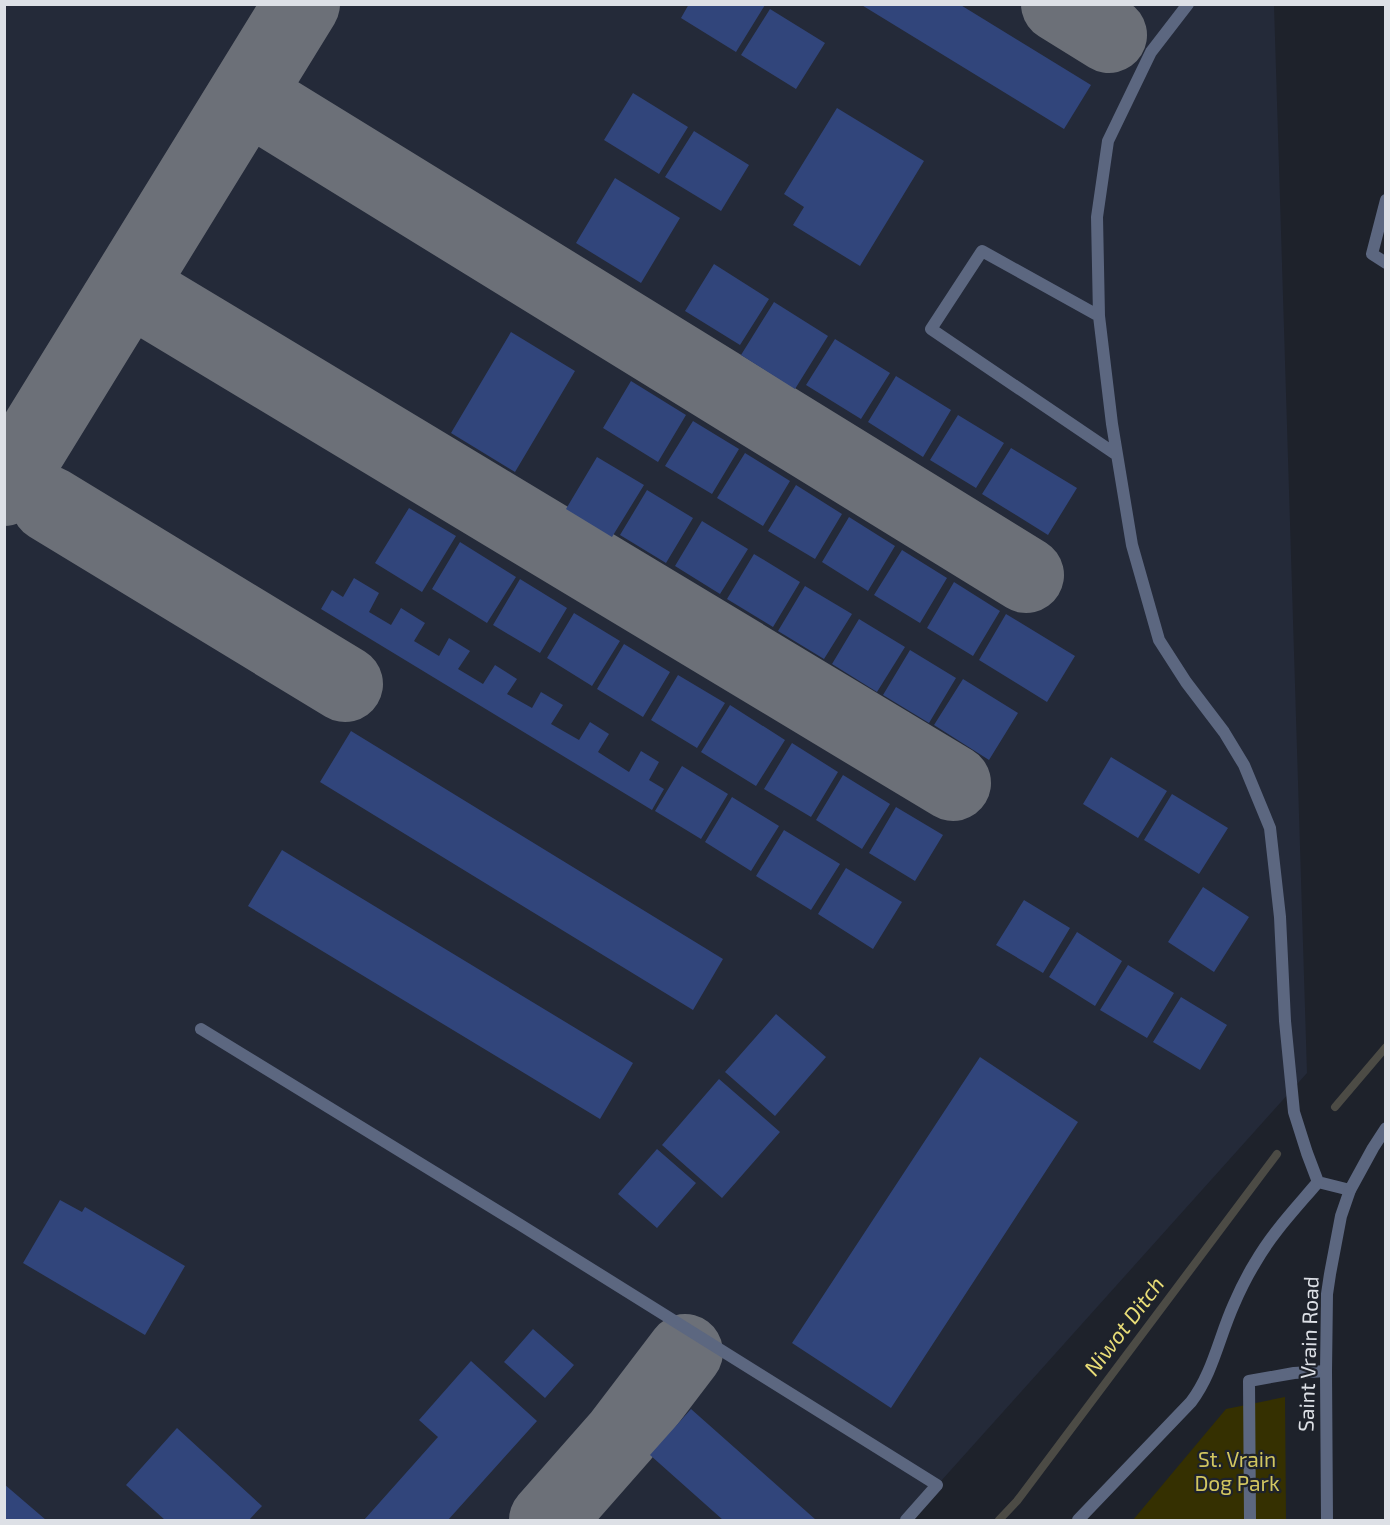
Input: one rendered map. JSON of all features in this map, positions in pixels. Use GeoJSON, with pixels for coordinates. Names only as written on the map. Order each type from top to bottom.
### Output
{"type":"FeatureCollection","features":[{"type":"Feature","properties":{"kind":"street"},"geometry":{"type":"LineString","coordinates":[[1188,4],[1151,52],[1108,141],[1097,217],[1099,316],[1112,424],[1132,545],[1159,640],[1186,682],[1224,732],[1244,765],[1270,828],[1280,917],[1285,1021],[1294,1112],[1318,1182]]}},
{"type":"Feature","properties":{"kind":"street"},"geometry":{"type":"LineString","coordinates":[[1386,200],[1371,254],[1386,262]]}},
{"type":"Feature","properties":{"kind":"street"},"geometry":{"type":"LineString","coordinates":[[1099,316],[982,251],[931,329],[1117,455]]}},
{"type":"Feature","properties":{"kind":"street"},"geometry":{"type":"LineString","coordinates":[[201,1029],[509,1217],[937,1485],[906,1521]]}},
{"type":"Feature","properties":{"kind":"street","name":"Saint Vrain Road"},"geometry":{"type":"LineString","coordinates":[[1327,1521],[1326,1371],[1330,1274],[1341,1216],[1350,1190],[1386,1128]]}},
{"type":"Feature","properties":{"kind":"street"},"geometry":{"type":"LineString","coordinates":[[1318,1182],[1350,1190]]}},
{"type":"Feature","properties":{"kind":"street"},"geometry":{"type":"LineString","coordinates":[[1078,1521],[1200,1390],[1208,1375],[1233,1307],[1255,1262],[1280,1226],[1318,1182]]}},
{"type":"Feature","properties":{"kind":"street"},"geometry":{"type":"LineString","coordinates":[[1250,1521],[1249,1381],[1294,1372],[1326,1371]]}},
{"type":"Feature","properties":{"kind":"shaded area"},"geometry":{"type":"Polygon","coordinates":[[[5,5],[1274,5],[1307,1073],[906,1520],[5,1520],[5,5]]]}},
{"type":"Feature","properties":{"kind":"green space","name":"St. Vrain Dog Park"},"geometry":{"type":"Polygon","coordinates":[[[1285,1397],[1286,1520],[1133,1520],[1226,1409],[1285,1397]]]}},
{"type":"Feature","properties":{"kind":"building"},"geometry":{"type":"Polygon","coordinates":[[[689,4],[765,5],[736,52],[681,18],[689,4]]]}},
{"type":"Feature","properties":{"kind":"building"},"geometry":{"type":"Polygon","coordinates":[[[860,4],[959,4],[1091,85],[1064,129],[860,4]]]}},
{"type":"Feature","properties":{"kind":"building"},"geometry":{"type":"Polygon","coordinates":[[[770,9],[825,43],[796,89],[741,55],[770,9]]]}},
{"type":"Feature","properties":{"kind":"building"},"geometry":{"type":"Polygon","coordinates":[[[633,93],[688,127],[659,174],[604,140],[633,93]]]}},
{"type":"Feature","properties":{"kind":"building"},"geometry":{"type":"Polygon","coordinates":[[[837,108],[924,161],[860,266],[793,225],[804,207],[784,194],[837,108]]]}},
{"type":"Feature","properties":{"kind":"building"},"geometry":{"type":"Polygon","coordinates":[[[694,131],[749,165],[721,211],[665,177],[694,131]]]}},
{"type":"Feature","properties":{"kind":"building"},"geometry":{"type":"Polygon","coordinates":[[[615,178],[680,218],[641,283],[576,243],[615,178]]]}},
{"type":"Feature","properties":{"kind":"building"},"geometry":{"type":"Polygon","coordinates":[[[714,264],[769,299],[740,345],[685,311],[714,264]]]}},
{"type":"Feature","properties":{"kind":"building"},"geometry":{"type":"Polygon","coordinates":[[[774,302],[828,336],[795,389],[741,355],[774,302]]]}},
{"type":"Feature","properties":{"kind":"building"},"geometry":{"type":"Polygon","coordinates":[[[511,332],[575,371],[515,472],[451,433],[511,332]]]}},
{"type":"Feature","properties":{"kind":"building"},"geometry":{"type":"Polygon","coordinates":[[[835,339],[890,373],[861,419],[806,385],[835,339]]]}},
{"type":"Feature","properties":{"kind":"building"},"geometry":{"type":"Polygon","coordinates":[[[896,376],[951,410],[923,457],[868,422],[896,376]]]}},
{"type":"Feature","properties":{"kind":"building"},"geometry":{"type":"Polygon","coordinates":[[[631,381],[686,415],[658,462],[603,428],[631,381]]]}},
{"type":"Feature","properties":{"kind":"building"},"geometry":{"type":"Polygon","coordinates":[[[958,415],[1004,443],[976,488],[930,460],[958,415]]]}},
{"type":"Feature","properties":{"kind":"building"},"geometry":{"type":"Polygon","coordinates":[[[693,421],[739,449],[712,494],[665,466],[693,421]]]}},
{"type":"Feature","properties":{"kind":"building"},"geometry":{"type":"Polygon","coordinates":[[[1011,448],[1077,488],[1048,535],[982,494],[1011,448]]]}},
{"type":"Feature","properties":{"kind":"building"},"geometry":{"type":"Polygon","coordinates":[[[745,453],[790,481],[763,526],[717,498],[745,453]]]}},
{"type":"Feature","properties":{"kind":"building"},"geometry":{"type":"Polygon","coordinates":[[[597,457],[644,485],[612,537],[566,509],[597,457]]]}},
{"type":"Feature","properties":{"kind":"building"},"geometry":{"type":"Polygon","coordinates":[[[796,485],[842,514],[815,559],[768,531],[796,485]]]}},
{"type":"Feature","properties":{"kind":"building"},"geometry":{"type":"Polygon","coordinates":[[[647,490],[693,518],[666,563],[620,535],[647,490]]]}},
{"type":"Feature","properties":{"kind":"building"},"geometry":{"type":"Polygon","coordinates":[[[409,508],[456,536],[422,592],[375,563],[409,508]]]}},
{"type":"Feature","properties":{"kind":"building"},"geometry":{"type":"Polygon","coordinates":[[[849,517],[895,546],[868,591],[822,562],[849,517]]]}},
{"type":"Feature","properties":{"kind":"building"},"geometry":{"type":"Polygon","coordinates":[[[702,521],[748,549],[720,594],[675,566],[702,521]]]}},
{"type":"Feature","properties":{"kind":"building"},"geometry":{"type":"Polygon","coordinates":[[[460,542],[516,577],[487,623],[432,589],[460,542]]]}},
{"type":"Feature","properties":{"kind":"building"},"geometry":{"type":"Polygon","coordinates":[[[902,550],[947,578],[920,623],[874,595],[902,550]]]}},
{"type":"Feature","properties":{"kind":"building"},"geometry":{"type":"Polygon","coordinates":[[[754,554],[800,582],[773,627],[727,599],[754,554]]]}},
{"type":"Feature","properties":{"kind":"building"},"geometry":{"type":"Polygon","coordinates":[[[354,578],[379,593],[369,612],[391,625],[401,608],[425,623],[414,641],[439,656],[449,638],[470,651],[458,669],[483,684],[495,665],[517,679],[507,694],[532,708],[541,692],[563,705],[551,724],[579,740],[590,722],[609,734],[598,752],[629,772],[641,751],[659,762],[649,780],[664,789],[652,810],[321,609],[332,590],[343,597],[354,578]]]}},
{"type":"Feature","properties":{"kind":"building"},"geometry":{"type":"Polygon","coordinates":[[[520,579],[567,608],[540,653],[493,625],[520,579]]]}},
{"type":"Feature","properties":{"kind":"building"},"geometry":{"type":"Polygon","coordinates":[[[954,582],[1000,611],[973,656],[927,628],[954,582]]]}},
{"type":"Feature","properties":{"kind":"building"},"geometry":{"type":"Polygon","coordinates":[[[805,586],[852,614],[824,659],[778,631],[805,586]]]}},
{"type":"Feature","properties":{"kind":"building"},"geometry":{"type":"Polygon","coordinates":[[[574,613],[620,641],[592,686],[547,658],[574,613]]]}},
{"type":"Feature","properties":{"kind":"building"},"geometry":{"type":"Polygon","coordinates":[[[1006,614],[1075,656],[1047,702],[979,660],[1006,614]]]}},
{"type":"Feature","properties":{"kind":"building"},"geometry":{"type":"Polygon","coordinates":[[[859,619],[905,647],[877,692],[832,664],[859,619]]]}},
{"type":"Feature","properties":{"kind":"building"},"geometry":{"type":"Polygon","coordinates":[[[624,644],[670,672],[643,717],[597,689],[624,644]]]}},
{"type":"Feature","properties":{"kind":"building"},"geometry":{"type":"Polygon","coordinates":[[[910,650],[956,678],[929,723],[883,695],[910,650]]]}},
{"type":"Feature","properties":{"kind":"building"},"geometry":{"type":"Polygon","coordinates":[[[678,675],[725,703],[697,748],[651,720],[678,675]]]}},
{"type":"Feature","properties":{"kind":"building"},"geometry":{"type":"Polygon","coordinates":[[[963,679],[1018,713],[989,760],[934,725],[963,679]]]}},
{"type":"Feature","properties":{"kind":"building"},"geometry":{"type":"Polygon","coordinates":[[[730,705],[785,740],[756,786],[701,752],[730,705]]]}},
{"type":"Feature","properties":{"kind":"building"},"geometry":{"type":"Polygon","coordinates":[[[351,731],[723,959],[693,1010],[320,782],[351,731]]]}},
{"type":"Feature","properties":{"kind":"building"},"geometry":{"type":"Polygon","coordinates":[[[792,743],[838,772],[811,817],[764,789],[792,743]]]}},
{"type":"Feature","properties":{"kind":"building"},"geometry":{"type":"Polygon","coordinates":[[[1111,757],[1167,791],[1138,838],[1083,804],[1111,757]]]}},
{"type":"Feature","properties":{"kind":"building"},"geometry":{"type":"Polygon","coordinates":[[[682,766],[728,794],[701,839],[655,811],[682,766]]]}},
{"type":"Feature","properties":{"kind":"building"},"geometry":{"type":"Polygon","coordinates":[[[843,775],[890,804],[862,849],[816,820],[843,775]]]}},
{"type":"Feature","properties":{"kind":"building"},"geometry":{"type":"Polygon","coordinates":[[[1172,794],[1228,828],[1199,874],[1144,840],[1172,794]]]}},
{"type":"Feature","properties":{"kind":"building"},"geometry":{"type":"Polygon","coordinates":[[[732,797],[779,826],[751,871],[705,842],[732,797]]]}},
{"type":"Feature","properties":{"kind":"building"},"geometry":{"type":"Polygon","coordinates":[[[896,807],[943,835],[915,881],[869,853],[896,807]]]}},
{"type":"Feature","properties":{"kind":"building"},"geometry":{"type":"Polygon","coordinates":[[[784,830],[840,864],[811,910],[756,876],[784,830]]]}},
{"type":"Feature","properties":{"kind":"building"},"geometry":{"type":"Polygon","coordinates":[[[282,850],[633,1063],[600,1119],[248,906],[282,850]]]}},
{"type":"Feature","properties":{"kind":"building"},"geometry":{"type":"Polygon","coordinates":[[[846,868],[902,902],[873,949],[818,914],[846,868]]]}},
{"type":"Feature","properties":{"kind":"building"},"geometry":{"type":"Polygon","coordinates":[[[1203,887],[1249,917],[1214,972],[1168,942],[1203,887]]]}},
{"type":"Feature","properties":{"kind":"building"},"geometry":{"type":"Polygon","coordinates":[[[1024,900],[1070,928],[1043,973],[996,945],[1024,900]]]}},
{"type":"Feature","properties":{"kind":"building"},"geometry":{"type":"Polygon","coordinates":[[[1077,932],[1122,961],[1095,1006],[1049,977],[1077,932]]]}},
{"type":"Feature","properties":{"kind":"building"},"geometry":{"type":"Polygon","coordinates":[[[1128,965],[1174,993],[1147,1038],[1100,1010],[1128,965]]]}},
{"type":"Feature","properties":{"kind":"building"},"geometry":{"type":"Polygon","coordinates":[[[1181,997],[1227,1025],[1200,1070],[1153,1042],[1181,997]]]}},
{"type":"Feature","properties":{"kind":"building"},"geometry":{"type":"Polygon","coordinates":[[[776,1014],[826,1057],[775,1116],[725,1072],[776,1014]]]}},
{"type":"Feature","properties":{"kind":"building"},"geometry":{"type":"Polygon","coordinates":[[[980,1057],[1078,1122],[891,1408],[792,1343],[980,1057]]]}},
{"type":"Feature","properties":{"kind":"building"},"geometry":{"type":"Polygon","coordinates":[[[719,1079],[780,1132],[722,1198],[662,1145],[719,1079]]]}},
{"type":"Feature","properties":{"kind":"building"},"geometry":{"type":"Polygon","coordinates":[[[657,1149],[696,1183],[657,1228],[618,1194],[657,1149]]]}},
{"type":"Feature","properties":{"kind":"building"},"geometry":{"type":"Polygon","coordinates":[[[60,1200],[82,1212],[85,1207],[185,1266],[145,1335],[23,1263],[60,1200]]]}},
{"type":"Feature","properties":{"kind":"building"},"geometry":{"type":"Polygon","coordinates":[[[533,1329],[574,1365],[545,1398],[504,1362],[533,1329]]]}},
{"type":"Feature","properties":{"kind":"building"},"geometry":{"type":"Polygon","coordinates":[[[471,1361],[537,1421],[448,1520],[364,1520],[438,1437],[419,1420],[471,1361]]]}},
{"type":"Feature","properties":{"kind":"building"},"geometry":{"type":"Polygon","coordinates":[[[691,1409],[816,1520],[723,1520],[650,1455],[691,1409]]]}},
{"type":"Feature","properties":{"kind":"building"},"geometry":{"type":"Polygon","coordinates":[[[177,1428],[262,1506],[249,1520],[165,1520],[126,1485],[177,1428]]]}},
{"type":"Feature","properties":{"kind":"building"},"geometry":{"type":"Polygon","coordinates":[[[4,1484],[46,1520],[4,1520],[4,1484]]]}},
{"type":"Feature","properties":{"kind":"waterway","name":"Niwot Ditch"},"geometry":{"type":"LineString","coordinates":[[1335,1107],[1386,1047]]}},
{"type":"Feature","properties":{"kind":"waterway","name":"Niwot Ditch"},"geometry":{"type":"LineString","coordinates":[[999,1520],[1017,1501],[1277,1154]]}},
{"type":"Feature","properties":{"kind":"taxiway"},"geometry":{"type":"LineString","coordinates":[[4,488],[302,4]]}},
{"type":"Feature","properties":{"kind":"taxiway"},"geometry":{"type":"LineString","coordinates":[[1059,4],[1109,35]]}},
{"type":"Feature","properties":{"kind":"taxiway"},"geometry":{"type":"LineString","coordinates":[[276,113],[1026,575]]}},
{"type":"Feature","properties":{"kind":"taxiway"},"geometry":{"type":"LineString","coordinates":[[159,305],[953,783]]}},
{"type":"Feature","properties":{"kind":"taxiway"},"geometry":{"type":"LineString","coordinates":[[49,504],[345,684]]}},
{"type":"Feature","properties":{"kind":"taxiway"},"geometry":{"type":"LineString","coordinates":[[547,1520],[621,1436],[685,1352]]}}]}
